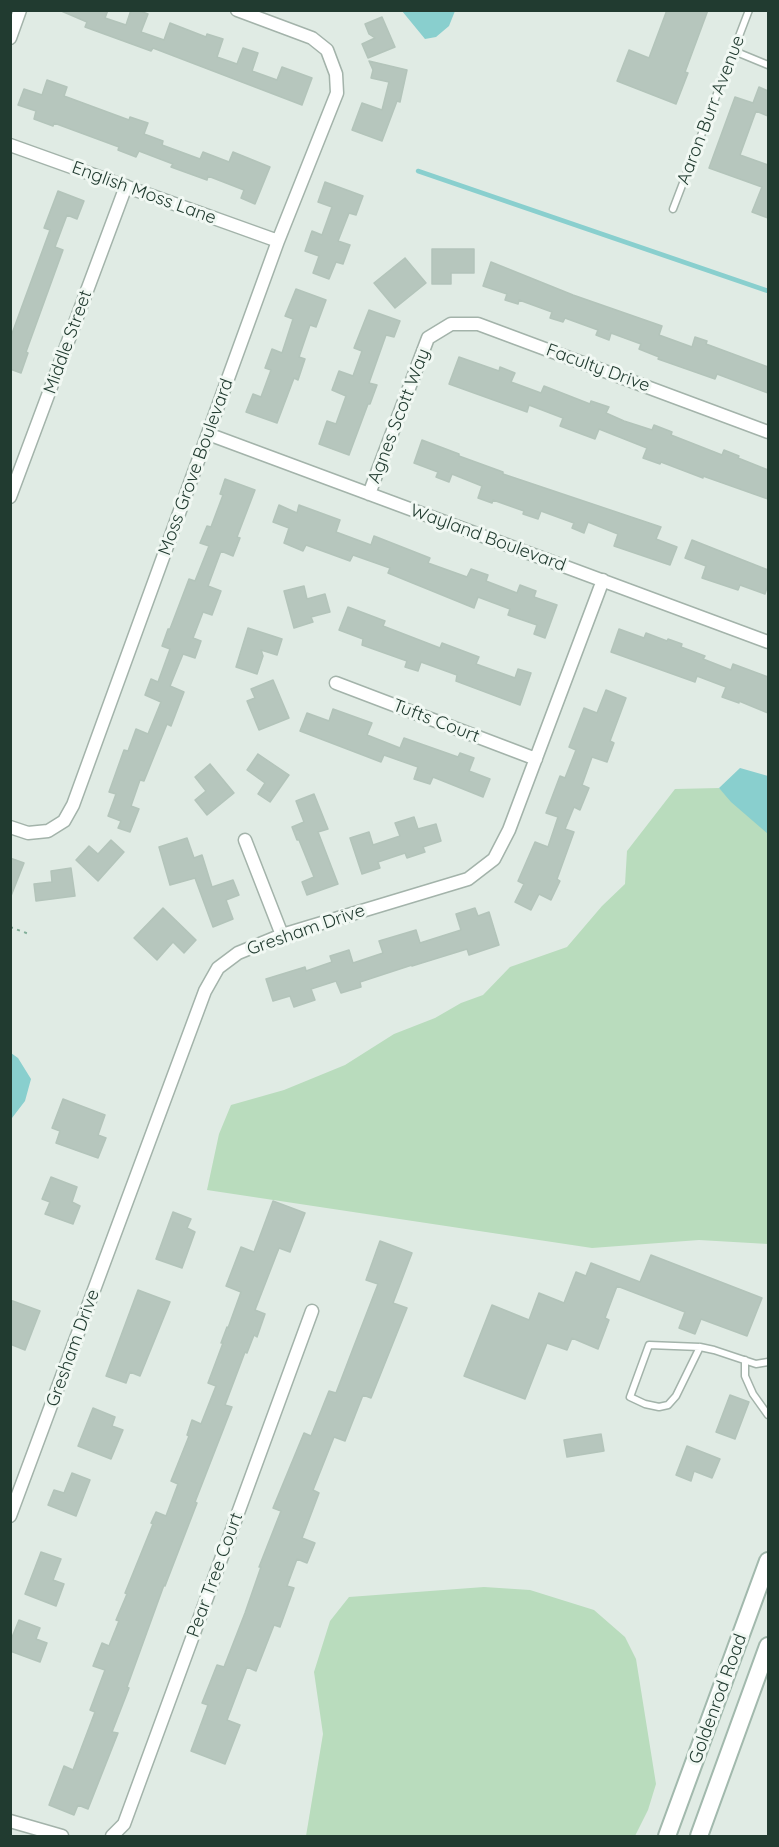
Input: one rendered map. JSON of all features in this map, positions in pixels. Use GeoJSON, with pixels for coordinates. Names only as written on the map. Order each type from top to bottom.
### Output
{"type":"FeatureCollection","features":[{"type":"Feature","properties":{"kind":"main road","name":"Goldenrod Road"},"geometry":{"type":"LineString","coordinates":[[667,1836],[768,1561]]}},
{"type":"Feature","properties":{"kind":"main road","name":"Goldenrod Road"},"geometry":{"type":"LineString","coordinates":[[699,1836],[768,1646]]}},
{"type":"Feature","properties":{"kind":"street","name":"Moss Grove Boulevard"},"geometry":{"type":"LineString","coordinates":[[10,827],[28,833],[48,831],[64,821],[73,805],[278,241],[337,93],[336,74],[327,50],[312,38],[237,10]]}},
{"type":"Feature","properties":{"kind":"street"},"geometry":{"type":"LineString","coordinates":[[10,38],[19,14]]}},
{"type":"Feature","properties":{"kind":"street","name":"English Moss Lane"},"geometry":{"type":"LineString","coordinates":[[10,145],[278,241]]}},
{"type":"Feature","properties":{"kind":"street","name":"Middle Street"},"geometry":{"type":"LineString","coordinates":[[10,497],[126,186]]}},
{"type":"Feature","properties":{"kind":"street","name":"Faculty Drive"},"geometry":{"type":"LineString","coordinates":[[428,338],[451,324],[478,324],[768,432]]}},
{"type":"Feature","properties":{"kind":"street","name":"Agnes Scott Way"},"geometry":{"type":"LineString","coordinates":[[369,494],[428,338]]}},
{"type":"Feature","properties":{"kind":"street","name":"Wayland Boulevard"},"geometry":{"type":"LineString","coordinates":[[208,434],[768,642]]}},
{"type":"Feature","properties":{"kind":"street","name":"Gresham Drive"},"geometry":{"type":"LineString","coordinates":[[10,1516],[205,991],[218,968],[238,953],[282,935],[468,879],[494,859],[509,830],[603,580]]}},
{"type":"Feature","properties":{"kind":"street","name":"Tufts Court"},"geometry":{"type":"LineString","coordinates":[[336,683],[536,759]]}},
{"type":"Feature","properties":{"kind":"street"},"geometry":{"type":"LineString","coordinates":[[245,840],[282,935]]}},
{"type":"Feature","properties":{"kind":"street","name":"Pear Tree Court"},"geometry":{"type":"LineString","coordinates":[[112,1836],[124,1824],[312,1311]]}},
{"type":"Feature","properties":{"kind":"street"},"geometry":{"type":"LineString","coordinates":[[10,1821],[62,1836]]}},
{"type":"Feature","properties":{"kind":"lane","name":"Aaron Burr Avenue"},"geometry":{"type":"LineString","coordinates":[[673,209],[749,10]]}},
{"type":"Feature","properties":{"kind":"lane"},"geometry":{"type":"LineString","coordinates":[[734,51],[768,65]]}},
{"type":"Feature","properties":{"kind":"lane"},"geometry":{"type":"LineString","coordinates":[[700,1347],[676,1396],[668,1405],[659,1407],[630,1397],[649,1345],[700,1347],[756,1364],[768,1362]]}},
{"type":"Feature","properties":{"kind":"lane"},"geometry":{"type":"LineString","coordinates":[[745,1360],[745,1376],[753,1394],[768,1414]]}},
{"type":"Feature","properties":{"kind":"path"},"geometry":{"type":"LineString","coordinates":[[10,927],[29,934]]}},
{"type":"Feature","properties":{"kind":"green space"},"geometry":{"type":"Polygon","coordinates":[[[719,788],[768,830],[768,1244],[699,1240],[592,1248],[207,1190],[219,1134],[231,1105],[284,1090],[345,1065],[394,1034],[435,1018],[461,1003],[483,995],[510,967],[567,947],[602,906],[625,884],[627,851],[675,789],[719,788]]]}},
{"type":"Feature","properties":{"kind":"green space"},"geometry":{"type":"Polygon","coordinates":[[[484,1587],[530,1590],[594,1610],[625,1637],[636,1659],[656,1784],[648,1810],[635,1836],[306,1836],[323,1734],[314,1672],[330,1621],[349,1597],[484,1587]]]}},
{"type":"Feature","properties":{"kind":"water"},"geometry":{"type":"Polygon","coordinates":[[[402,11],[455,11],[449,26],[436,37],[425,39],[402,11]]]}},
{"type":"Feature","properties":{"kind":"water"},"geometry":{"type":"Polygon","coordinates":[[[740,768],[768,776],[768,834],[731,802],[719,788],[740,768]]]}},
{"type":"Feature","properties":{"kind":"water"},"geometry":{"type":"Polygon","coordinates":[[[11,1053],[18,1058],[31,1079],[25,1101],[10,1118],[11,1053]]]}},
{"type":"Feature","properties":{"kind":"building"},"geometry":{"type":"Polygon","coordinates":[[[59,10],[108,10],[105,18],[126,25],[131,10],[137,10],[148,14],[141,32],[164,40],[170,23],[206,37],[207,34],[223,39],[217,57],[237,64],[243,48],[258,53],[252,71],[277,80],[282,67],[312,78],[302,105],[153,48],[151,51],[85,27],[87,22],[59,10]]]}},
{"type":"Feature","properties":{"kind":"building"},"geometry":{"type":"Polygon","coordinates":[[[667,10],[708,10],[676,104],[617,81],[629,50],[649,58],[667,10]]]}},
{"type":"Feature","properties":{"kind":"building"},"geometry":{"type":"Polygon","coordinates":[[[382,17],[395,47],[368,58],[362,44],[375,38],[369,34],[365,24],[382,17]]]}},
{"type":"Feature","properties":{"kind":"building"},"geometry":{"type":"Polygon","coordinates":[[[369,61],[407,70],[400,102],[397,101],[382,141],[352,130],[362,103],[382,110],[389,82],[371,78],[373,70],[369,61]]]}},
{"type":"Feature","properties":{"kind":"building"},"geometry":{"type":"Polygon","coordinates":[[[47,80],[67,87],[64,96],[129,120],[130,117],[148,123],[144,134],[163,141],[162,145],[200,159],[203,152],[229,162],[233,152],[270,167],[255,204],[241,198],[244,190],[208,176],[207,180],[171,167],[173,164],[139,151],[136,157],[118,150],[119,147],[54,123],[53,126],[34,119],[36,111],[18,105],[24,89],[42,95],[47,80]]]}},
{"type":"Feature","properties":{"kind":"building"},"geometry":{"type":"Polygon","coordinates":[[[759,87],[768,91],[768,116],[756,111],[740,155],[768,165],[768,218],[752,212],[762,187],[709,168],[735,97],[753,103],[759,87]]]}},
{"type":"Feature","properties":{"kind":"building"},"geometry":{"type":"Polygon","coordinates":[[[325,182],[363,196],[356,215],[349,213],[338,241],[350,245],[343,264],[336,262],[329,279],[313,273],[319,256],[305,251],[312,231],[322,235],[332,207],[318,202],[325,182]]]}},
{"type":"Feature","properties":{"kind":"building"},"geometry":{"type":"Polygon","coordinates":[[[58,191],[84,201],[77,219],[67,215],[55,247],[63,250],[26,352],[28,353],[21,373],[10,369],[10,339],[50,230],[44,228],[58,191]]]}},
{"type":"Feature","properties":{"kind":"building"},"geometry":{"type":"Polygon","coordinates":[[[432,249],[474,249],[474,273],[451,273],[451,284],[432,284],[432,249]]]}},
{"type":"Feature","properties":{"kind":"building"},"geometry":{"type":"Polygon","coordinates":[[[405,258],[426,283],[395,308],[374,283],[405,258]]]}},
{"type":"Feature","properties":{"kind":"building"},"geometry":{"type":"Polygon","coordinates":[[[491,262],[573,295],[662,326],[659,335],[692,347],[695,337],[707,341],[706,344],[768,367],[768,393],[717,374],[715,379],[658,359],[659,357],[639,349],[641,344],[611,333],[609,340],[596,335],[598,330],[565,318],[563,322],[550,318],[552,312],[519,300],[518,304],[505,300],[507,294],[483,286],[491,262]]]}},
{"type":"Feature","properties":{"kind":"building"},"geometry":{"type":"Polygon","coordinates":[[[296,289],[326,300],[316,327],[310,325],[299,357],[305,359],[298,380],[294,378],[277,423],[246,412],[253,394],[261,397],[271,370],[265,368],[272,349],[282,353],[293,319],[285,316],[296,289]]]}},
{"type":"Feature","properties":{"kind":"building"},"geometry":{"type":"Polygon","coordinates":[[[369,310],[400,321],[394,337],[386,335],[369,383],[377,385],[349,455],[319,444],[327,421],[336,424],[346,396],[332,390],[339,371],[353,376],[362,351],[354,348],[369,310]]]}},
{"type":"Feature","properties":{"kind":"building"},"geometry":{"type":"Polygon","coordinates":[[[459,357],[499,371],[500,367],[515,373],[511,382],[541,393],[544,386],[590,404],[591,401],[609,407],[606,413],[624,421],[652,430],[654,425],[672,432],[671,435],[722,455],[724,450],[739,456],[738,458],[768,470],[768,499],[661,462],[660,464],[643,458],[647,448],[599,429],[595,439],[560,426],[563,418],[529,405],[527,412],[449,384],[459,357]]]}},
{"type":"Feature","properties":{"kind":"building"},"geometry":{"type":"Polygon","coordinates":[[[422,440],[503,472],[503,474],[661,527],[656,539],[677,547],[670,565],[614,546],[618,534],[588,522],[584,533],[572,528],[574,523],[541,511],[538,519],[523,514],[524,511],[493,500],[492,503],[478,498],[482,486],[452,474],[449,482],[436,477],[438,472],[414,463],[422,440]]]}},
{"type":"Feature","properties":{"kind":"building"},"geometry":{"type":"Polygon","coordinates":[[[225,479],[255,490],[237,537],[240,538],[233,556],[221,551],[208,586],[221,591],[212,615],[203,612],[193,638],[201,641],[195,658],[183,654],[170,686],[184,692],[171,726],[167,724],[144,781],[140,780],[131,806],[139,809],[130,832],[118,828],[121,821],[108,816],[116,794],[109,792],[124,750],[128,751],[136,729],[148,734],[161,702],[145,695],[151,679],[158,682],[170,649],[162,646],[168,629],[170,629],[189,579],[195,581],[209,546],[200,543],[207,526],[211,527],[223,495],[220,494],[225,479]]]}},
{"type":"Feature","properties":{"kind":"building"},"geometry":{"type":"Polygon","coordinates":[[[279,505],[297,513],[299,505],[340,520],[336,532],[371,545],[374,536],[430,558],[428,563],[467,577],[471,569],[488,575],[486,581],[517,593],[520,585],[536,591],[534,597],[557,605],[545,638],[534,634],[537,625],[508,615],[510,609],[478,597],[474,608],[388,573],[390,568],[353,555],[350,561],[306,545],[303,551],[284,543],[289,528],[273,522],[279,505]]]}},
{"type":"Feature","properties":{"kind":"building"},"geometry":{"type":"Polygon","coordinates":[[[692,540],[768,570],[765,594],[740,585],[738,590],[702,578],[706,566],[685,558],[692,540]]]}},
{"type":"Feature","properties":{"kind":"building"},"geometry":{"type":"Polygon","coordinates":[[[304,586],[307,599],[325,594],[330,612],[311,617],[313,622],[294,628],[284,591],[304,586]]]}},
{"type":"Feature","properties":{"kind":"building"},"geometry":{"type":"Polygon","coordinates":[[[348,607],[385,621],[383,626],[440,648],[442,643],[479,657],[476,664],[515,678],[518,669],[531,673],[520,705],[456,681],[457,675],[421,662],[418,671],[405,667],[407,661],[362,645],[363,639],[339,630],[348,607]]]}},
{"type":"Feature","properties":{"kind":"building"},"geometry":{"type":"Polygon","coordinates":[[[248,628],[282,639],[277,655],[261,650],[263,656],[257,674],[236,667],[248,628]]]}},
{"type":"Feature","properties":{"kind":"building"},"geometry":{"type":"Polygon","coordinates":[[[619,629],[644,638],[646,633],[667,641],[668,639],[682,644],[681,647],[705,656],[703,659],[731,670],[733,664],[768,677],[768,713],[739,701],[739,703],[722,697],[726,687],[697,676],[695,682],[611,652],[619,629]]]}},
{"type":"Feature","properties":{"kind":"building"},"geometry":{"type":"Polygon","coordinates":[[[273,680],[289,718],[259,730],[247,701],[255,698],[251,689],[273,680]]]}},
{"type":"Feature","properties":{"kind":"building"},"geometry":{"type":"Polygon","coordinates":[[[606,690],[626,698],[610,741],[614,743],[607,762],[592,757],[582,785],[589,788],[580,810],[574,807],[565,829],[574,832],[557,879],[560,881],[551,900],[539,894],[531,910],[515,902],[524,884],[518,881],[535,842],[548,847],[558,817],[546,813],[560,776],[565,778],[576,750],[569,747],[584,708],[597,713],[606,690]]]}},
{"type":"Feature","properties":{"kind":"building"},"geometry":{"type":"Polygon","coordinates":[[[333,709],[372,723],[367,735],[400,748],[404,738],[458,757],[460,753],[474,758],[469,771],[490,779],[483,797],[433,777],[430,784],[414,779],[418,767],[384,755],[381,762],[300,731],[307,713],[329,721],[333,709]]]}},
{"type":"Feature","properties":{"kind":"building"},"geometry":{"type":"Polygon","coordinates":[[[258,754],[289,775],[270,802],[258,794],[265,783],[247,770],[258,754]]]}},
{"type":"Feature","properties":{"kind":"building"},"geometry":{"type":"Polygon","coordinates":[[[210,764],[234,793],[207,815],[195,800],[206,791],[195,777],[210,764]]]}},
{"type":"Feature","properties":{"kind":"building"},"geometry":{"type":"Polygon","coordinates":[[[314,794],[328,829],[318,832],[338,884],[307,895],[302,882],[314,877],[292,827],[304,822],[296,801],[314,794]]]}},
{"type":"Feature","properties":{"kind":"building"},"geometry":{"type":"Polygon","coordinates":[[[414,817],[418,829],[436,824],[441,841],[423,847],[425,852],[407,858],[405,853],[378,862],[380,868],[362,874],[350,838],[369,832],[373,845],[400,836],[395,823],[414,817]]]}},
{"type":"Feature","properties":{"kind":"building"},"geometry":{"type":"Polygon","coordinates":[[[187,838],[194,858],[202,855],[212,887],[233,880],[239,895],[226,900],[233,919],[213,927],[195,878],[170,885],[159,847],[187,838]]]}},
{"type":"Feature","properties":{"kind":"building"},"geometry":{"type":"Polygon","coordinates":[[[111,840],[124,852],[98,881],[76,860],[89,846],[98,854],[111,840]]]}},
{"type":"Feature","properties":{"kind":"building"},"geometry":{"type":"Polygon","coordinates":[[[10,858],[24,863],[11,896],[10,895],[10,858]]]}},
{"type":"Feature","properties":{"kind":"building"},"geometry":{"type":"Polygon","coordinates":[[[71,868],[75,896],[36,901],[34,884],[52,882],[51,871],[71,868]]]}},
{"type":"Feature","properties":{"kind":"building"},"geometry":{"type":"Polygon","coordinates":[[[163,908],[196,940],[184,953],[173,942],[157,960],[134,938],[163,908]]]}},
{"type":"Feature","properties":{"kind":"building"},"geometry":{"type":"Polygon","coordinates":[[[475,908],[478,916],[489,912],[499,945],[469,955],[467,949],[412,965],[360,982],[361,987],[341,993],[336,981],[311,989],[315,1000],[294,1007],[290,996],[273,1001],[266,979],[305,967],[306,971],[332,962],[330,956],[349,950],[353,963],[383,953],[379,941],[416,930],[420,943],[461,930],[456,914],[475,908]]]}},
{"type":"Feature","properties":{"kind":"building"},"geometry":{"type":"Polygon","coordinates":[[[63,1099],[105,1115],[98,1135],[106,1138],[98,1158],[56,1143],[60,1131],[52,1128],[63,1099]]]}},
{"type":"Feature","properties":{"kind":"building"},"geometry":{"type":"Polygon","coordinates":[[[51,1177],[77,1187],[72,1202],[80,1206],[73,1224],[45,1214],[50,1202],[42,1199],[51,1177]]]}},
{"type":"Feature","properties":{"kind":"building"},"geometry":{"type":"Polygon","coordinates":[[[273,1201],[305,1213],[290,1252],[279,1248],[255,1310],[265,1314],[257,1337],[254,1335],[247,1353],[245,1352],[225,1405],[232,1407],[127,1687],[129,1688],[112,1732],[118,1733],[88,1809],[78,1805],[74,1815],[49,1805],[64,1766],[73,1770],[95,1712],[90,1710],[105,1670],[93,1666],[102,1643],[109,1646],[119,1621],[116,1620],[127,1594],[125,1593],[156,1512],[166,1516],[178,1484],[171,1481],[189,1436],[187,1435],[192,1420],[201,1424],[216,1386],[208,1383],[241,1292],[226,1286],[241,1247],[254,1252],[273,1201]]]}},
{"type":"Feature","properties":{"kind":"building"},"geometry":{"type":"Polygon","coordinates":[[[173,1212],[191,1219],[187,1228],[195,1232],[182,1268],[156,1259],[173,1212]]]}},
{"type":"Feature","properties":{"kind":"building"},"geometry":{"type":"Polygon","coordinates":[[[380,1241],[412,1253],[393,1303],[407,1308],[371,1398],[363,1395],[345,1441],[334,1437],[313,1490],[319,1493],[302,1538],[315,1543],[307,1563],[297,1559],[287,1586],[294,1588],[280,1627],[274,1625],[256,1671],[247,1667],[227,1720],[240,1725],[225,1764],[191,1751],[208,1705],[202,1703],[217,1665],[224,1667],[245,1613],[261,1567],[259,1567],[281,1511],[273,1508],[304,1433],[311,1436],[329,1391],[336,1393],[378,1284],[366,1280],[380,1241]]]}},
{"type":"Feature","properties":{"kind":"building"},"geometry":{"type":"Polygon","coordinates":[[[651,1255],[762,1298],[747,1336],[701,1319],[695,1334],[679,1328],[685,1312],[617,1286],[605,1318],[609,1320],[598,1349],[572,1338],[567,1350],[547,1343],[525,1399],[464,1376],[492,1305],[529,1320],[539,1293],[564,1303],[576,1272],[586,1276],[591,1263],[640,1282],[651,1255]]]}},
{"type":"Feature","properties":{"kind":"building"},"geometry":{"type":"Polygon","coordinates":[[[138,1290],[170,1302],[140,1376],[130,1372],[126,1383],[106,1376],[138,1290]]]}},
{"type":"Feature","properties":{"kind":"building"},"geometry":{"type":"Polygon","coordinates":[[[10,1300],[40,1311],[25,1350],[10,1344],[10,1300]]]}},
{"type":"Feature","properties":{"kind":"building"},"geometry":{"type":"Polygon","coordinates":[[[730,1395],[749,1402],[735,1439],[716,1432],[730,1395]]]}},
{"type":"Feature","properties":{"kind":"building"},"geometry":{"type":"Polygon","coordinates":[[[93,1408],[115,1417],[112,1426],[123,1430],[111,1459],[78,1446],[93,1408]]]}},
{"type":"Feature","properties":{"kind":"building"},"geometry":{"type":"Polygon","coordinates":[[[601,1434],[604,1451],[567,1457],[564,1440],[601,1434]]]}},
{"type":"Feature","properties":{"kind":"building"},"geometry":{"type":"Polygon","coordinates":[[[687,1446],[720,1459],[712,1478],[694,1471],[691,1481],[676,1475],[687,1446]]]}},
{"type":"Feature","properties":{"kind":"building"},"geometry":{"type":"Polygon","coordinates":[[[72,1473],[90,1480],[76,1516],[48,1505],[54,1490],[64,1493],[72,1473]]]}},
{"type":"Feature","properties":{"kind":"building"},"geometry":{"type":"Polygon","coordinates":[[[41,1552],[61,1559],[53,1580],[64,1584],[56,1606],[25,1594],[41,1552]]]}},
{"type":"Feature","properties":{"kind":"building"},"geometry":{"type":"Polygon","coordinates":[[[19,1620],[40,1628],[36,1639],[47,1643],[40,1662],[10,1651],[10,1642],[19,1620]]]}},
{"type":"Feature","properties":{"kind":"waterway"},"geometry":{"type":"LineString","coordinates":[[418,171],[768,291]]}}]}
